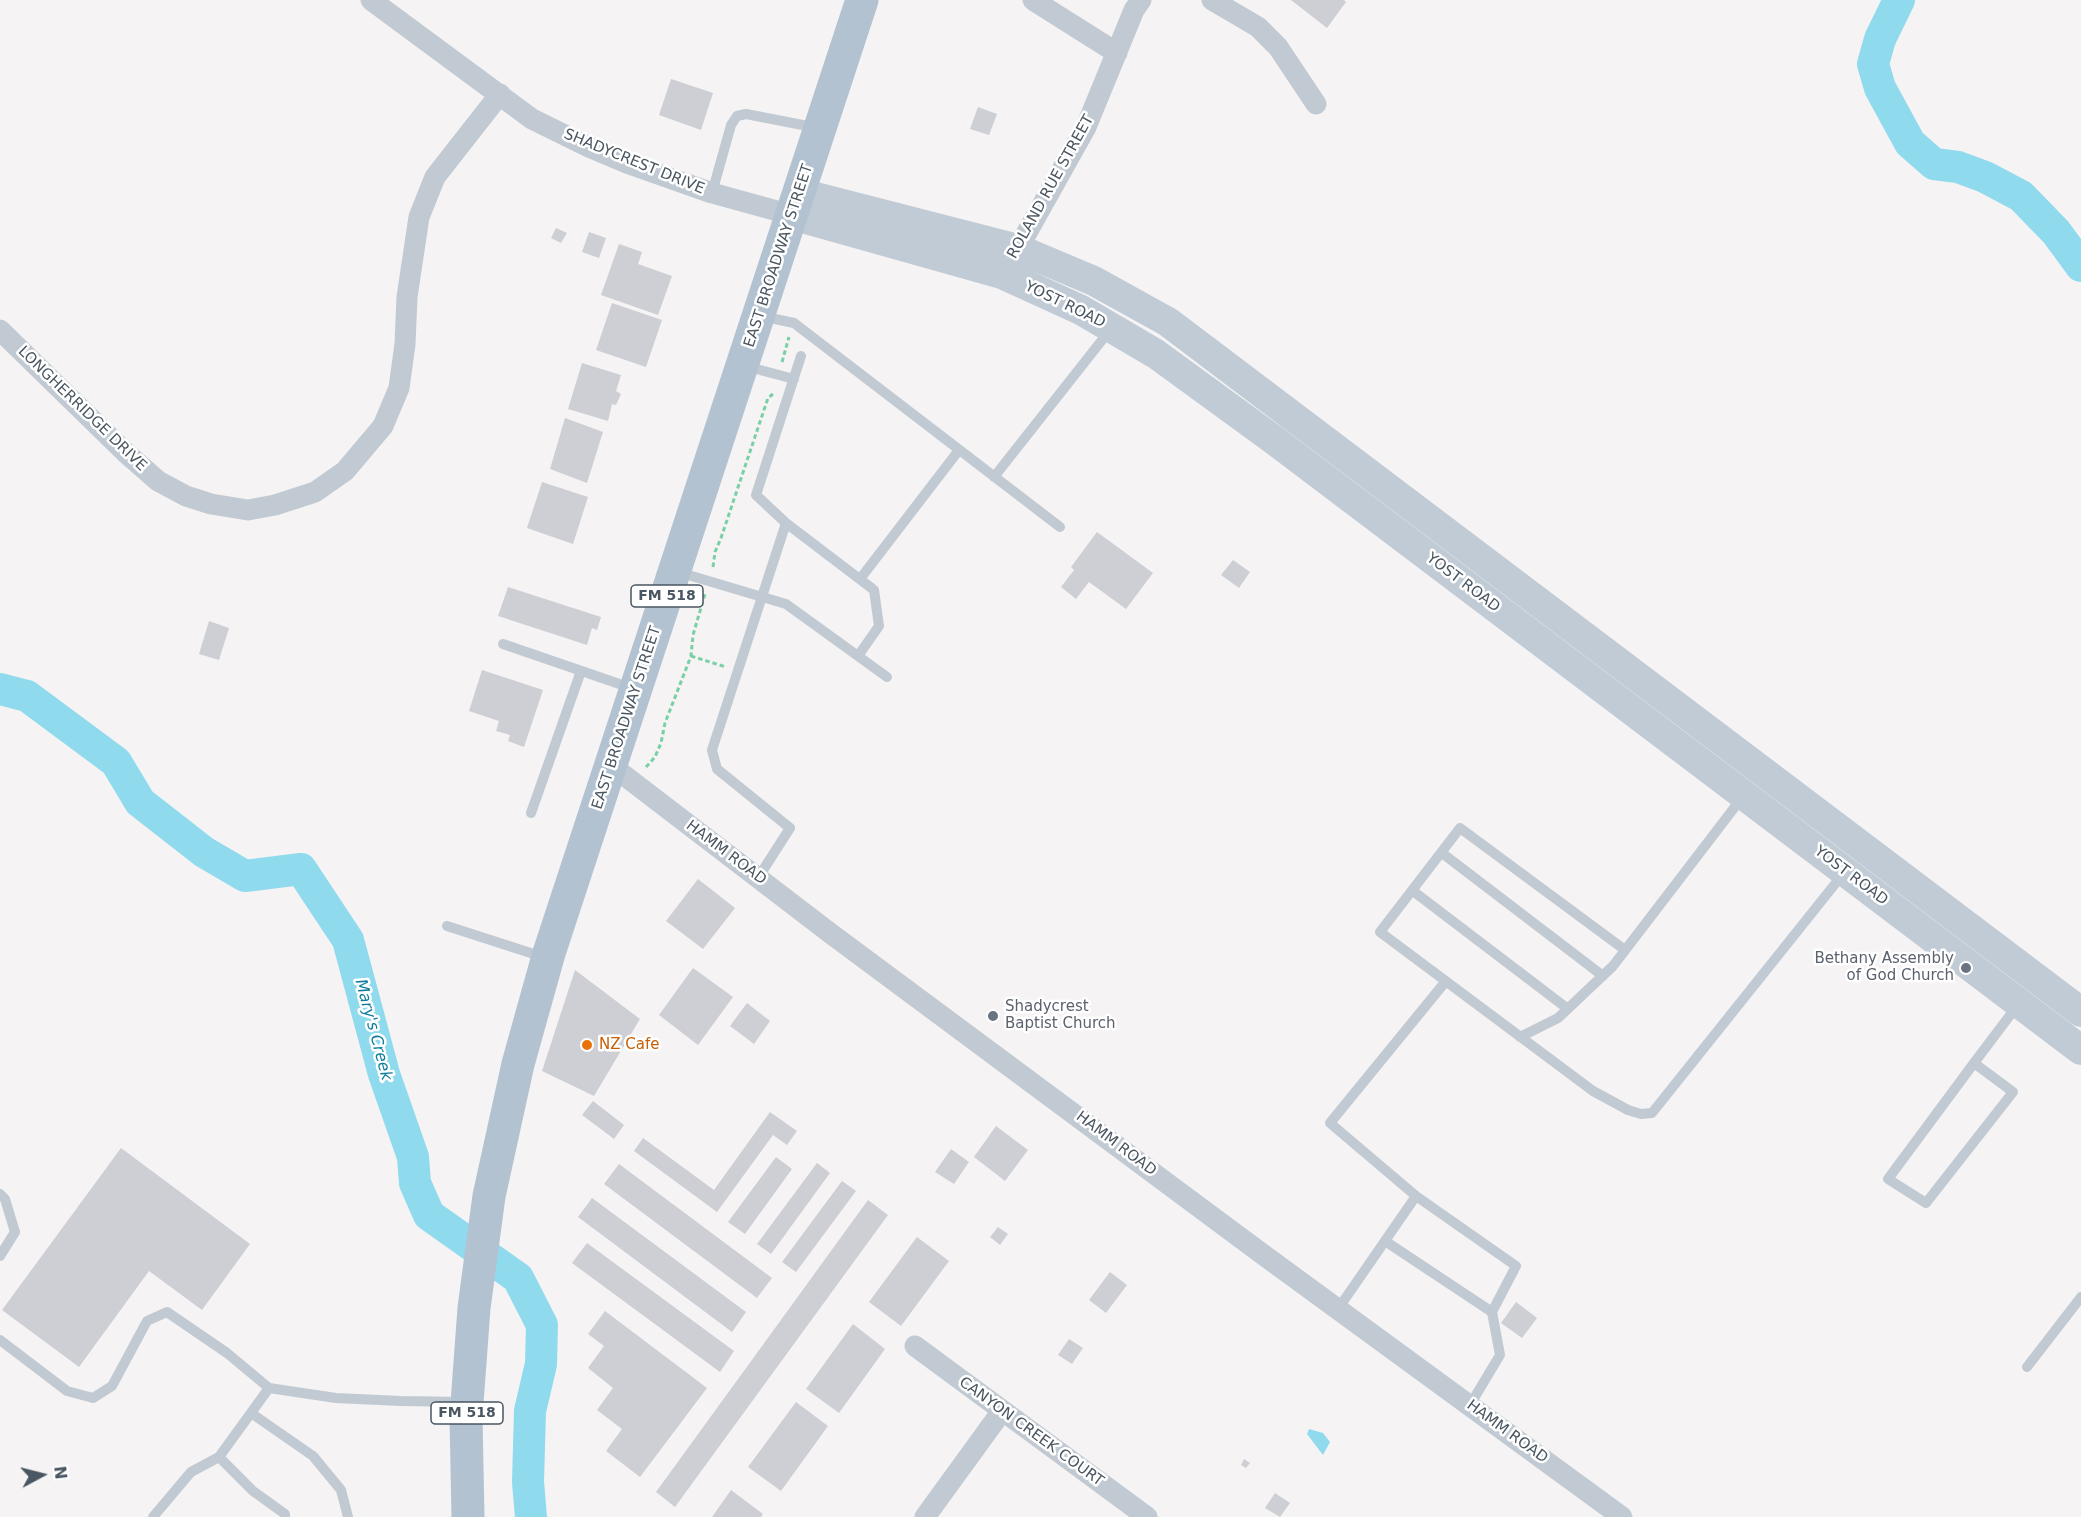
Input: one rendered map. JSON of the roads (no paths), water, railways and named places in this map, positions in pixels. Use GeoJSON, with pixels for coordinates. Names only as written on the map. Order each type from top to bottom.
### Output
{"type":"FeatureCollection","features":[{"type":"Feature","properties":{"kind":"main road","name":"EAST BROADWAY STREET"},"geometry":{"type":"LineString","coordinates":[[467,1402],[474,1308],[489,1196],[518,1064],[548,959],[624,776],[637,690],[862,0]]}},
{"type":"Feature","properties":{"kind":"main road","name":"YOST ROAD"},"geometry":{"type":"LineString","coordinates":[[796,204],[1018,249],[1094,281],[1168,322],[2081,1012]]}},
{"type":"Feature","properties":{"kind":"main road","name":"YOST ROAD"},"geometry":{"type":"LineString","coordinates":[[796,204],[1002,274],[1081,310],[1156,354],[2081,1050]]}},
{"type":"Feature","properties":{"kind":"main road"},"geometry":{"type":"LineString","coordinates":[[1112,328],[1130,301]]}},
{"type":"Feature","properties":{"kind":"main road"},"geometry":{"type":"LineString","coordinates":[[1334,486],[1353,461]]}},
{"type":"Feature","properties":{"kind":"main road"},"geometry":{"type":"LineString","coordinates":[[1601,687],[1620,663]]}},
{"type":"Feature","properties":{"kind":"main road","name":"FM 518"},"geometry":{"type":"LineString","coordinates":[[467,1402],[468,1517]]}},
{"type":"Feature","properties":{"kind":"street","name":"SHADYCREST DRIVE"},"geometry":{"type":"LineString","coordinates":[[371,0],[532,119],[589,147],[712,193],[796,204]]}},
{"type":"Feature","properties":{"kind":"street"},"geometry":{"type":"LineString","coordinates":[[1033,0],[1117,53]]}},
{"type":"Feature","properties":{"kind":"street","name":"ROLAND RUE STREET"},"geometry":{"type":"LineString","coordinates":[[1002,274],[1086,127],[1134,10],[1141,0]]}},
{"type":"Feature","properties":{"kind":"street"},"geometry":{"type":"LineString","coordinates":[[1212,0],[1258,27],[1278,47],[1316,104]]}},
{"type":"Feature","properties":{"kind":"street","name":"LONGHERRIDGE DRIVE"},"geometry":{"type":"LineString","coordinates":[[0,330],[126,453],[158,481],[186,496],[211,504],[248,510],[275,505],[315,492],[345,471],[383,426],[399,388],[405,344],[407,297],[419,217],[435,177],[501,94]]}},
{"type":"Feature","properties":{"kind":"street","name":"HAMM ROAD"},"geometry":{"type":"LineString","coordinates":[[624,776],[1338,1310],[1622,1517]]}},
{"type":"Feature","properties":{"kind":"street","name":"CANYON CREEK COURT"},"geometry":{"type":"LineString","coordinates":[[915,1347],[1147,1517]]}},
{"type":"Feature","properties":{"kind":"street"},"geometry":{"type":"LineString","coordinates":[[925,1517],[1002,1411]]}},
{"type":"Feature","properties":{"kind":"lane"},"geometry":{"type":"LineString","coordinates":[[712,193],[730,125],[736,116],[746,114],[821,128]]}},
{"type":"Feature","properties":{"kind":"lane"},"geometry":{"type":"LineString","coordinates":[[759,315],[794,324],[1060,527]]}},
{"type":"Feature","properties":{"kind":"lane"},"geometry":{"type":"LineString","coordinates":[[994,477],[1112,328]]}},
{"type":"Feature","properties":{"kind":"lane"},"geometry":{"type":"LineString","coordinates":[[801,356],[756,495],[786,523],[874,590],[879,626],[858,656]]}},
{"type":"Feature","properties":{"kind":"lane"},"geometry":{"type":"LineString","coordinates":[[743,365],[794,379]]}},
{"type":"Feature","properties":{"kind":"lane"},"geometry":{"type":"LineString","coordinates":[[860,579],[958,450]]}},
{"type":"Feature","properties":{"kind":"lane"},"geometry":{"type":"LineString","coordinates":[[758,878],[790,828],[717,769],[712,750],[786,523]]}},
{"type":"Feature","properties":{"kind":"lane"},"geometry":{"type":"LineString","coordinates":[[675,572],[786,604],[887,677]]}},
{"type":"Feature","properties":{"kind":"lane"},"geometry":{"type":"LineString","coordinates":[[503,644],[637,690]]}},
{"type":"Feature","properties":{"kind":"lane"},"geometry":{"type":"LineString","coordinates":[[531,813],[581,671]]}},
{"type":"Feature","properties":{"kind":"lane"},"geometry":{"type":"LineString","coordinates":[[1520,1038],[1558,1018],[1603,976],[1744,795]]}},
{"type":"Feature","properties":{"kind":"lane"},"geometry":{"type":"LineString","coordinates":[[1625,950],[1460,828],[1380,932],[1593,1091],[1628,1110],[1641,1114],[1652,1113],[1845,872]]}},
{"type":"Feature","properties":{"kind":"lane"},"geometry":{"type":"LineString","coordinates":[[1442,853],[1603,976]]}},
{"type":"Feature","properties":{"kind":"lane"},"geometry":{"type":"LineString","coordinates":[[1413,891],[1568,1009]]}},
{"type":"Feature","properties":{"kind":"lane"},"geometry":{"type":"LineString","coordinates":[[447,926],[548,959]]}},
{"type":"Feature","properties":{"kind":"lane"},"geometry":{"type":"LineString","coordinates":[[1446,981],[1330,1123],[1416,1196],[1516,1266],[1492,1312],[1500,1355],[1470,1405]]}},
{"type":"Feature","properties":{"kind":"lane"},"geometry":{"type":"LineString","coordinates":[[1974,1063],[2013,1092],[1926,1203],[1888,1179],[1974,1063],[2019,1003]]}},
{"type":"Feature","properties":{"kind":"lane"},"geometry":{"type":"LineString","coordinates":[[0,1194],[5,1198],[15,1232],[0,1256]]}},
{"type":"Feature","properties":{"kind":"lane"},"geometry":{"type":"LineString","coordinates":[[1338,1310],[1416,1196]]}},
{"type":"Feature","properties":{"kind":"lane"},"geometry":{"type":"LineString","coordinates":[[1385,1241],[1492,1312]]}},
{"type":"Feature","properties":{"kind":"lane"},"geometry":{"type":"LineString","coordinates":[[2027,1367],[2081,1297]]}},
{"type":"Feature","properties":{"kind":"lane"},"geometry":{"type":"LineString","coordinates":[[0,1340],[67,1391],[93,1398],[112,1386],[147,1321],[167,1312],[227,1353],[269,1388],[336,1398],[467,1402]]}},
{"type":"Feature","properties":{"kind":"lane"},"geometry":{"type":"LineString","coordinates":[[153,1517],[191,1472],[219,1457],[269,1388]]}},
{"type":"Feature","properties":{"kind":"lane"},"geometry":{"type":"LineString","coordinates":[[251,1413],[313,1456],[341,1490],[348,1517]]}},
{"type":"Feature","properties":{"kind":"lane"},"geometry":{"type":"LineString","coordinates":[[219,1457],[253,1491],[285,1514],[285,1517]]}},
{"type":"Feature","properties":{"kind":"water"},"geometry":{"type":"Polygon","coordinates":[[[1309,1429],[1323,1433],[1330,1442],[1323,1455],[1307,1434],[1309,1429]]]}},
{"type":"Feature","properties":{"kind":"waterway"},"geometry":{"type":"LineString","coordinates":[[1899,0],[1880,39],[1873,64],[1880,88],[1910,143],[1934,164],[1958,167],[1985,177],[2021,196],[2056,232],[2081,266]]}},
{"type":"Feature","properties":{"kind":"waterway","name":"Mary's Creek"},"geometry":{"type":"LineString","coordinates":[[0,689],[27,696],[116,762],[140,802],[204,852],[245,876],[301,869],[348,940],[384,1074],[413,1157],[415,1183],[429,1215],[518,1278],[542,1325],[541,1364],[530,1411],[528,1482],[531,1517]]}},
{"type":"Feature","properties":{"kind":"place","name":"Bethany Assembly of God Church"},"geometry":{"type":"Point","coordinates":[1966,968]}},
{"type":"Feature","properties":{"kind":"place","name":"Shadycrest Baptist Church"},"geometry":{"type":"Point","coordinates":[993,1016]}},
{"type":"Feature","properties":{"kind":"place","name":"NZ Cafe"},"geometry":{"type":"Point","coordinates":[587,1045]}}]}
